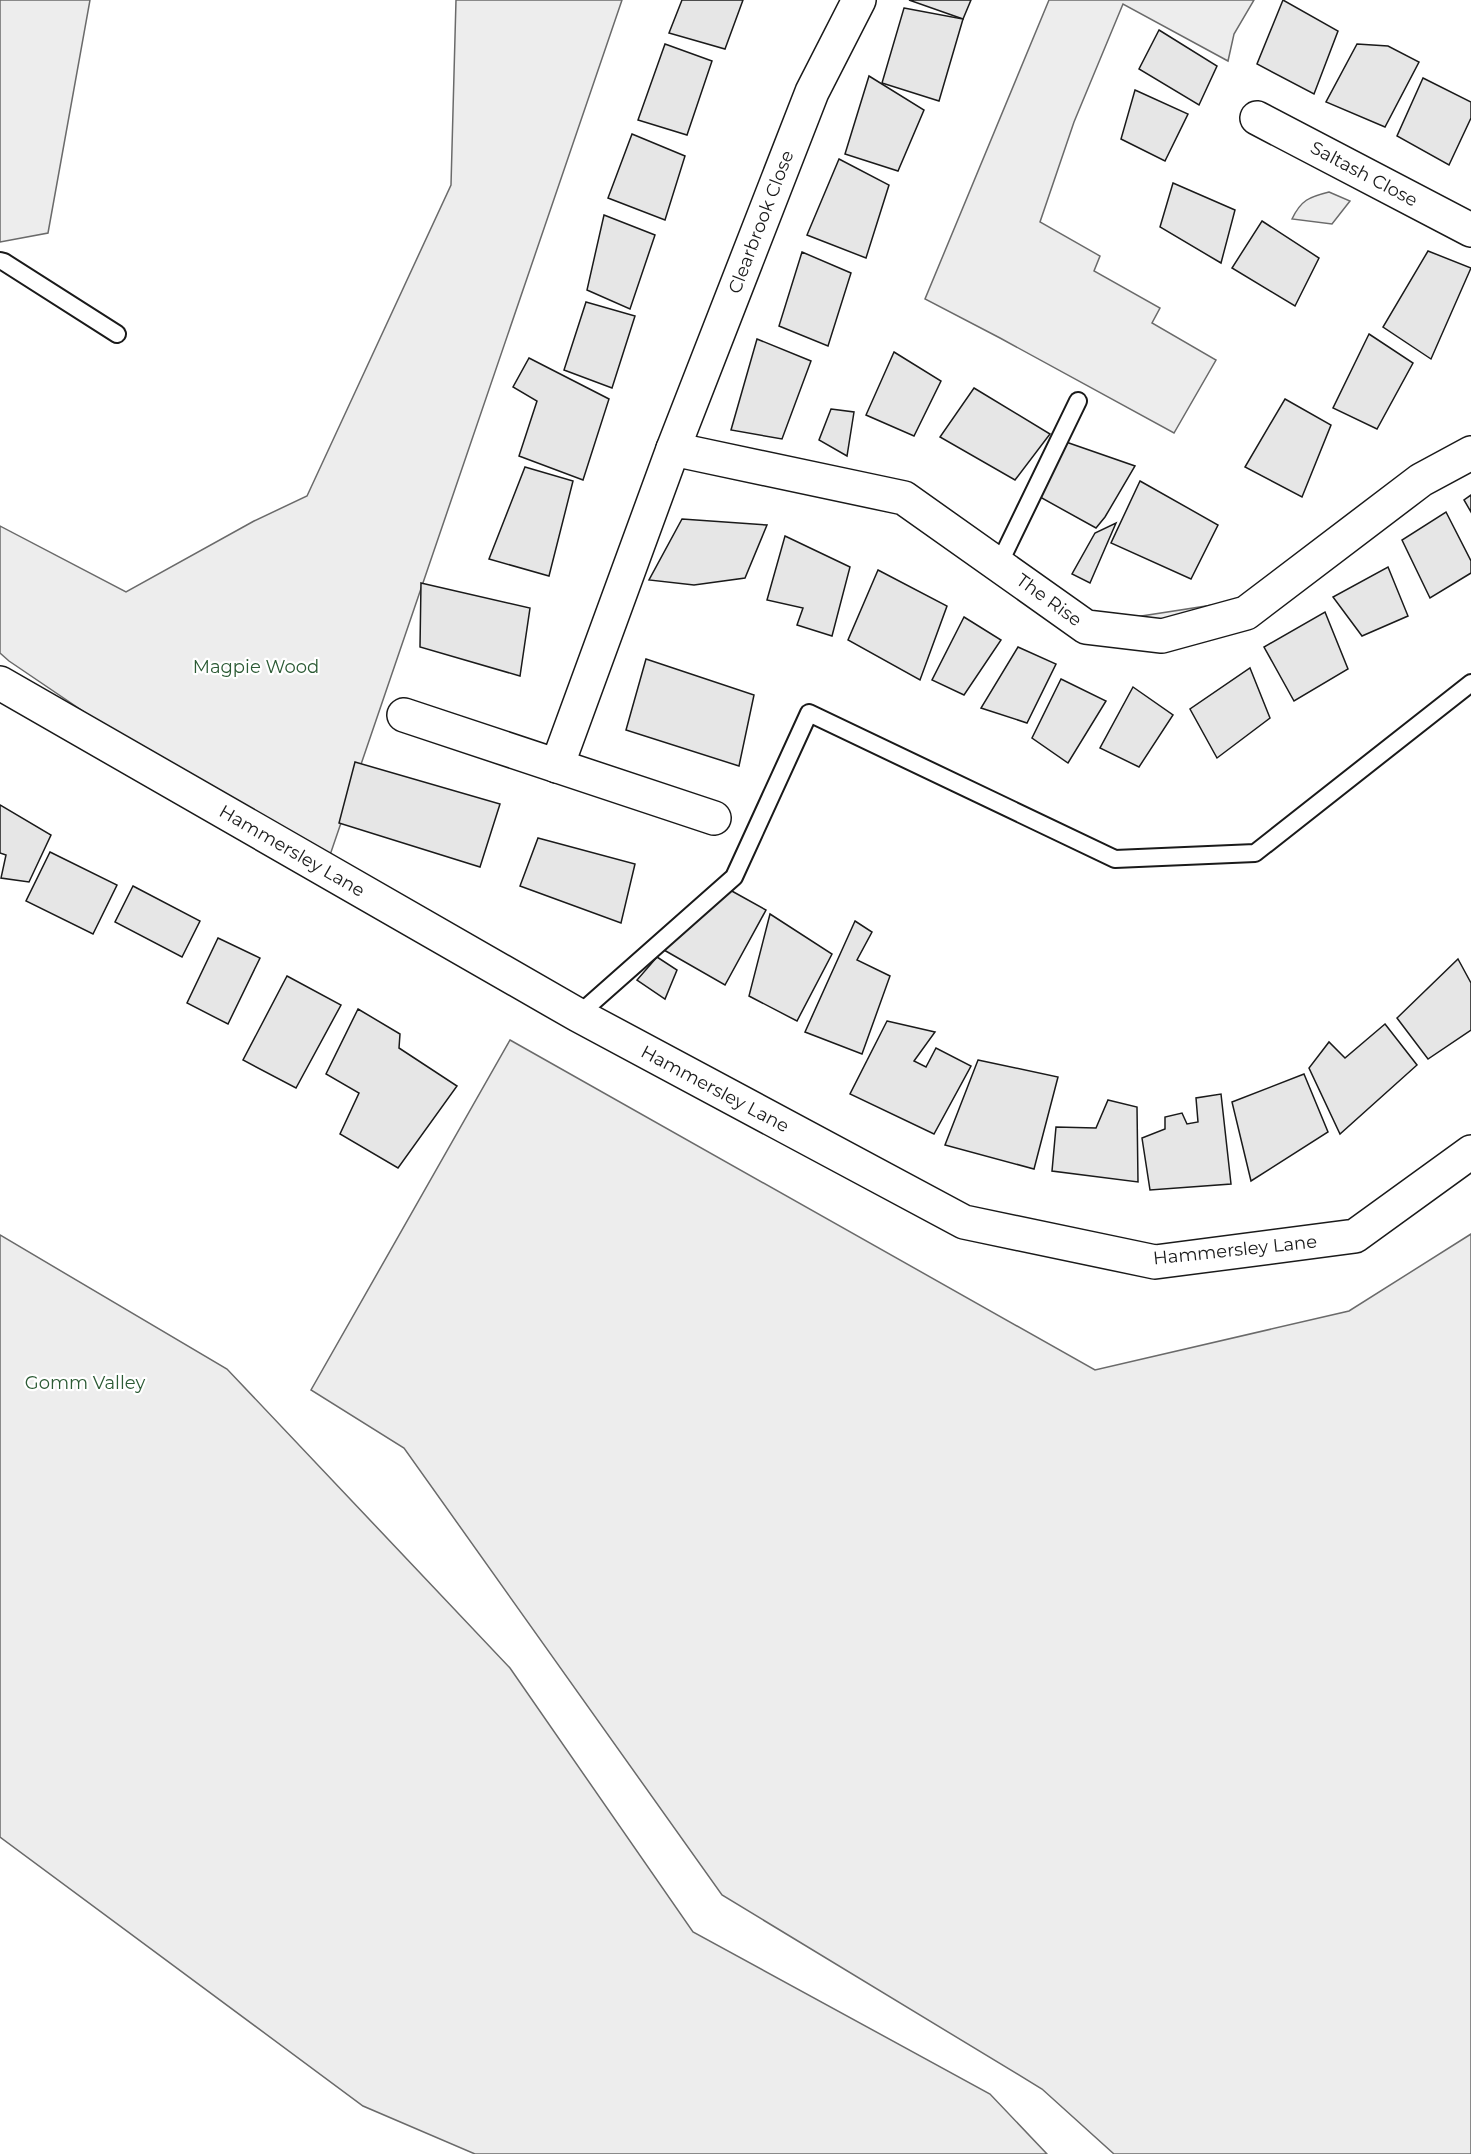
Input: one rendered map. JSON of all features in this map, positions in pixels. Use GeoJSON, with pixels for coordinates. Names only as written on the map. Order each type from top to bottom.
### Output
{"type":"FeatureCollection","features":[{"type":"Feature","properties":{"kind":"street","name":"Clearbrook Close"},"geometry":{"type":"LineString","coordinates":[[556,766],[673,449],[812,92],[859,0]]}},
{"type":"Feature","properties":{"kind":"street","name":"Saltash Close"},"geometry":{"type":"LineString","coordinates":[[1257,118],[1471,230]]}},
{"type":"Feature","properties":{"kind":"street","name":"The Rise"},"geometry":{"type":"LineString","coordinates":[[673,449],[904,498],[1086,627],[1162,636],[1246,613],[1421,480],[1471,453]]}},
{"type":"Feature","properties":{"kind":"street","name":"Hammersley Lane"},"geometry":{"type":"LineString","coordinates":[[0,683],[578,1015],[964,1222],[1155,1262],[1355,1236],[1471,1152]]}},
{"type":"Feature","properties":{"kind":"street"},"geometry":{"type":"LineString","coordinates":[[404,715],[714,818]]}},
{"type":"Feature","properties":{"kind":"lane"},"geometry":{"type":"LineString","coordinates":[[0,261],[117,334]]}},
{"type":"Feature","properties":{"kind":"lane"},"geometry":{"type":"LineString","coordinates":[[999,564],[1078,401]]}},
{"type":"Feature","properties":{"kind":"lane"},"geometry":{"type":"LineString","coordinates":[[578,1015],[734,877],[809,713],[1115,859],[1255,853],[1471,683]]}},
{"type":"Feature","properties":{"kind":"green space"},"geometry":{"type":"Polygon","coordinates":[[[0,0],[90,0],[48,233],[0,242],[0,0]]]}},
{"type":"Feature","properties":{"kind":"green space","name":"Magpie Wood"},"geometry":{"type":"Polygon","coordinates":[[[456,0],[622,0],[328,861],[139,749],[0,653],[0,526],[126,592],[254,521],[307,496],[451,185],[456,0]]]}},
{"type":"Feature","properties":{"kind":"green space"},"geometry":{"type":"Polygon","coordinates":[[[1049,0],[1254,0],[1234,34],[1228,61],[1123,4],[1074,122],[1040,222],[1100,256],[1094,271],[1160,308],[1152,323],[1216,360],[1174,433],[925,299],[1049,0]]]}},
{"type":"Feature","properties":{"kind":"green space"},"geometry":{"type":"Polygon","coordinates":[[[1329,192],[1350,201],[1332,224],[1292,219],[1306,200],[1329,192]]]}},
{"type":"Feature","properties":{"kind":"green space"},"geometry":{"type":"Polygon","coordinates":[[[1213,605],[1190,625],[1109,621],[1213,605]]]}},
{"type":"Feature","properties":{"kind":"green space"},"geometry":{"type":"Polygon","coordinates":[[[510,1040],[1095,1370],[1349,1311],[1471,1234],[1471,2154],[1114,2154],[1042,2089],[722,1895],[404,1448],[311,1390],[510,1040]]]}},
{"type":"Feature","properties":{"kind":"green space","name":"Gomm Valley"},"geometry":{"type":"Polygon","coordinates":[[[0,1235],[227,1369],[510,1668],[693,1932],[990,2094],[1047,2154],[475,2154],[363,2106],[0,1837],[0,1235]]]}},
{"type":"Feature","properties":{"kind":"building"},"geometry":{"type":"Polygon","coordinates":[[[682,0],[743,0],[725,49],[669,33],[682,0]]]}},
{"type":"Feature","properties":{"kind":"building"},"geometry":{"type":"Polygon","coordinates":[[[909,0],[971,0],[963,19],[909,0]]]}},
{"type":"Feature","properties":{"kind":"building"},"geometry":{"type":"Polygon","coordinates":[[[1283,0],[1338,31],[1314,94],[1257,64],[1283,0]]]}},
{"type":"Feature","properties":{"kind":"building"},"geometry":{"type":"Polygon","coordinates":[[[904,8],[963,19],[939,101],[882,83],[904,8]]]}},
{"type":"Feature","properties":{"kind":"building"},"geometry":{"type":"Polygon","coordinates":[[[1159,30],[1217,66],[1199,105],[1139,69],[1159,30]]]}},
{"type":"Feature","properties":{"kind":"building"},"geometry":{"type":"Polygon","coordinates":[[[665,44],[712,61],[687,135],[638,120],[665,44]]]}},
{"type":"Feature","properties":{"kind":"building"},"geometry":{"type":"Polygon","coordinates":[[[1357,44],[1388,46],[1419,62],[1385,127],[1326,102],[1357,44]]]}},
{"type":"Feature","properties":{"kind":"building"},"geometry":{"type":"Polygon","coordinates":[[[869,76],[924,110],[898,171],[845,154],[869,76]]]}},
{"type":"Feature","properties":{"kind":"building"},"geometry":{"type":"Polygon","coordinates":[[[1423,78],[1471,102],[1471,118],[1449,165],[1397,136],[1423,78]]]}},
{"type":"Feature","properties":{"kind":"building"},"geometry":{"type":"Polygon","coordinates":[[[1135,90],[1188,114],[1165,161],[1121,139],[1135,90]]]}},
{"type":"Feature","properties":{"kind":"building"},"geometry":{"type":"Polygon","coordinates":[[[632,134],[685,156],[665,220],[608,198],[632,134]]]}},
{"type":"Feature","properties":{"kind":"building"},"geometry":{"type":"Polygon","coordinates":[[[839,159],[889,185],[866,258],[807,235],[839,159]]]}},
{"type":"Feature","properties":{"kind":"building"},"geometry":{"type":"Polygon","coordinates":[[[1173,183],[1235,210],[1221,263],[1160,227],[1173,183]]]}},
{"type":"Feature","properties":{"kind":"building"},"geometry":{"type":"Polygon","coordinates":[[[604,215],[655,235],[630,309],[587,290],[604,215]]]}},
{"type":"Feature","properties":{"kind":"building"},"geometry":{"type":"Polygon","coordinates":[[[1262,221],[1319,258],[1295,306],[1232,268],[1262,221]]]}},
{"type":"Feature","properties":{"kind":"building"},"geometry":{"type":"Polygon","coordinates":[[[1428,251],[1471,268],[1431,359],[1383,327],[1428,251]]]}},
{"type":"Feature","properties":{"kind":"building"},"geometry":{"type":"Polygon","coordinates":[[[802,252],[851,273],[828,346],[779,326],[802,252]]]}},
{"type":"Feature","properties":{"kind":"building"},"geometry":{"type":"Polygon","coordinates":[[[586,302],[635,316],[612,388],[564,370],[586,302]]]}},
{"type":"Feature","properties":{"kind":"building"},"geometry":{"type":"Polygon","coordinates":[[[1369,334],[1413,363],[1377,429],[1333,408],[1369,334]]]}},
{"type":"Feature","properties":{"kind":"building"},"geometry":{"type":"Polygon","coordinates":[[[757,339],[811,361],[782,439],[731,430],[757,339]]]}},
{"type":"Feature","properties":{"kind":"building"},"geometry":{"type":"Polygon","coordinates":[[[894,352],[941,381],[914,436],[866,415],[894,352]]]}},
{"type":"Feature","properties":{"kind":"building"},"geometry":{"type":"Polygon","coordinates":[[[529,358],[609,399],[583,480],[519,456],[537,401],[513,387],[529,358]]]}},
{"type":"Feature","properties":{"kind":"building"},"geometry":{"type":"Polygon","coordinates":[[[974,388],[1050,434],[1015,480],[940,437],[974,388]]]}},
{"type":"Feature","properties":{"kind":"building"},"geometry":{"type":"Polygon","coordinates":[[[1285,399],[1331,425],[1302,497],[1245,467],[1285,399]]]}},
{"type":"Feature","properties":{"kind":"building"},"geometry":{"type":"Polygon","coordinates":[[[831,409],[854,412],[847,456],[819,440],[831,409]]]}},
{"type":"Feature","properties":{"kind":"building"},"geometry":{"type":"Polygon","coordinates":[[[1066,442],[1135,466],[1096,528],[1040,497],[1066,442]]]}},
{"type":"Feature","properties":{"kind":"building"},"geometry":{"type":"Polygon","coordinates":[[[525,467],[573,481],[549,576],[489,559],[525,467]]]}},
{"type":"Feature","properties":{"kind":"building"},"geometry":{"type":"Polygon","coordinates":[[[1140,481],[1218,525],[1191,579],[1111,543],[1140,481]]]}},
{"type":"Feature","properties":{"kind":"building"},"geometry":{"type":"Polygon","coordinates":[[[1471,495],[1471,512],[1464,500],[1471,495]]]}},
{"type":"Feature","properties":{"kind":"building"},"geometry":{"type":"Polygon","coordinates":[[[1446,512],[1471,561],[1471,573],[1430,598],[1402,540],[1446,512]]]}},
{"type":"Feature","properties":{"kind":"building"},"geometry":{"type":"Polygon","coordinates":[[[682,519],[767,525],[745,578],[694,585],[649,580],[682,519]]]}},
{"type":"Feature","properties":{"kind":"building"},"geometry":{"type":"Polygon","coordinates":[[[1116,523],[1090,583],[1072,574],[1095,533],[1116,523]]]}},
{"type":"Feature","properties":{"kind":"building"},"geometry":{"type":"Polygon","coordinates":[[[785,536],[850,567],[832,636],[797,625],[803,608],[767,600],[785,536]]]}},
{"type":"Feature","properties":{"kind":"building"},"geometry":{"type":"Polygon","coordinates":[[[1388,567],[1408,616],[1362,636],[1333,597],[1388,567]]]}},
{"type":"Feature","properties":{"kind":"building"},"geometry":{"type":"Polygon","coordinates":[[[878,570],[947,606],[920,680],[848,640],[878,570]]]}},
{"type":"Feature","properties":{"kind":"building"},"geometry":{"type":"Polygon","coordinates":[[[421,583],[530,608],[520,676],[420,647],[421,583]]]}},
{"type":"Feature","properties":{"kind":"building"},"geometry":{"type":"Polygon","coordinates":[[[1325,612],[1348,669],[1294,701],[1264,647],[1325,612]]]}},
{"type":"Feature","properties":{"kind":"building"},"geometry":{"type":"Polygon","coordinates":[[[964,617],[1001,640],[964,695],[932,680],[964,617]]]}},
{"type":"Feature","properties":{"kind":"building"},"geometry":{"type":"Polygon","coordinates":[[[1018,647],[1056,664],[1027,723],[981,708],[1018,647]]]}},
{"type":"Feature","properties":{"kind":"building"},"geometry":{"type":"Polygon","coordinates":[[[646,659],[754,695],[739,766],[626,730],[646,659]]]}},
{"type":"Feature","properties":{"kind":"building"},"geometry":{"type":"Polygon","coordinates":[[[1250,668],[1270,718],[1217,758],[1190,709],[1250,668]]]}},
{"type":"Feature","properties":{"kind":"building"},"geometry":{"type":"Polygon","coordinates":[[[1061,679],[1106,701],[1068,763],[1032,738],[1061,679]]]}},
{"type":"Feature","properties":{"kind":"building"},"geometry":{"type":"Polygon","coordinates":[[[1133,687],[1173,715],[1139,767],[1100,748],[1133,687]]]}},
{"type":"Feature","properties":{"kind":"building"},"geometry":{"type":"Polygon","coordinates":[[[355,762],[500,804],[480,867],[339,823],[355,762]]]}},
{"type":"Feature","properties":{"kind":"building"},"geometry":{"type":"Polygon","coordinates":[[[0,805],[51,835],[29,882],[1,878],[6,855],[0,853],[0,805]]]}},
{"type":"Feature","properties":{"kind":"building"},"geometry":{"type":"Polygon","coordinates":[[[538,838],[635,864],[621,923],[520,886],[538,838]]]}},
{"type":"Feature","properties":{"kind":"building"},"geometry":{"type":"Polygon","coordinates":[[[50,852],[117,885],[93,934],[26,901],[50,852]]]}},
{"type":"Feature","properties":{"kind":"building"},"geometry":{"type":"Polygon","coordinates":[[[133,886],[200,921],[182,957],[115,922],[133,886]]]}},
{"type":"Feature","properties":{"kind":"building"},"geometry":{"type":"Polygon","coordinates":[[[730,890],[766,910],[725,985],[664,950],[730,890]]]}},
{"type":"Feature","properties":{"kind":"building"},"geometry":{"type":"Polygon","coordinates":[[[770,914],[832,954],[797,1021],[749,996],[770,914]]]}},
{"type":"Feature","properties":{"kind":"building"},"geometry":{"type":"Polygon","coordinates":[[[855,921],[872,932],[857,960],[890,976],[862,1054],[805,1032],[855,921]]]}},
{"type":"Feature","properties":{"kind":"building"},"geometry":{"type":"Polygon","coordinates":[[[218,938],[260,958],[228,1024],[187,1003],[218,938]]]}},
{"type":"Feature","properties":{"kind":"building"},"geometry":{"type":"Polygon","coordinates":[[[657,957],[677,970],[665,999],[637,980],[657,957]]]}},
{"type":"Feature","properties":{"kind":"building"},"geometry":{"type":"Polygon","coordinates":[[[1458,959],[1471,983],[1471,1030],[1428,1059],[1397,1018],[1458,959]]]}},
{"type":"Feature","properties":{"kind":"building"},"geometry":{"type":"Polygon","coordinates":[[[287,976],[341,1005],[296,1088],[243,1060],[287,976]]]}},
{"type":"Feature","properties":{"kind":"building"},"geometry":{"type":"Polygon","coordinates":[[[358,1009],[400,1034],[399,1048],[457,1086],[398,1168],[340,1134],[359,1093],[326,1074],[358,1009]]]}},
{"type":"Feature","properties":{"kind":"building"},"geometry":{"type":"Polygon","coordinates":[[[887,1021],[935,1032],[914,1061],[926,1067],[936,1048],[971,1066],[934,1134],[850,1094],[887,1021]]]}},
{"type":"Feature","properties":{"kind":"building"},"geometry":{"type":"Polygon","coordinates":[[[1385,1024],[1417,1065],[1340,1134],[1309,1068],[1329,1042],[1345,1058],[1385,1024]]]}},
{"type":"Feature","properties":{"kind":"building"},"geometry":{"type":"Polygon","coordinates":[[[978,1060],[1058,1077],[1034,1169],[945,1145],[978,1060]]]}},
{"type":"Feature","properties":{"kind":"building"},"geometry":{"type":"Polygon","coordinates":[[[1304,1074],[1328,1132],[1251,1181],[1232,1102],[1304,1074]]]}},
{"type":"Feature","properties":{"kind":"building"},"geometry":{"type":"Polygon","coordinates":[[[1221,1094],[1231,1184],[1150,1190],[1142,1138],[1165,1129],[1165,1117],[1182,1113],[1187,1124],[1198,1122],[1196,1098],[1221,1094]]]}},
{"type":"Feature","properties":{"kind":"building"},"geometry":{"type":"Polygon","coordinates":[[[1108,1100],[1137,1107],[1138,1182],[1052,1171],[1056,1127],[1096,1128],[1108,1100]]]}}]}
